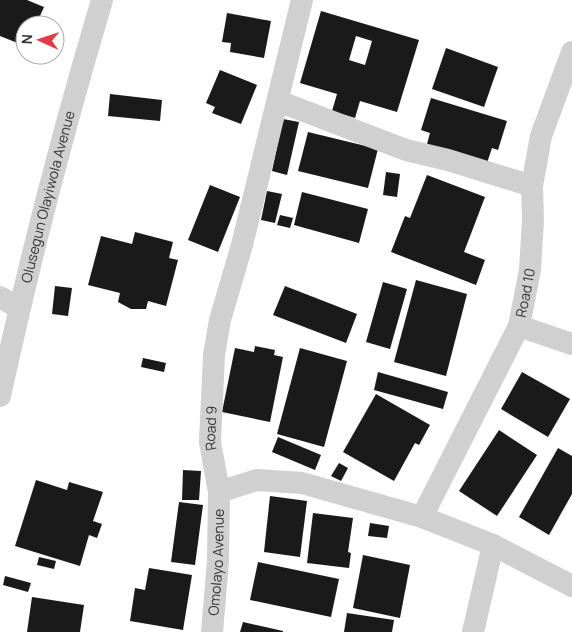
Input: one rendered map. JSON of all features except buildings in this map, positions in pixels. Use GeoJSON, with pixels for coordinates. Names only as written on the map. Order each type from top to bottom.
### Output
{"type":"FeatureCollection","features":[{"type":"Feature","properties":{"kind":"street","name":"Olusegun Olayiwola Avenue"},"geometry":{"type":"LineString","coordinates":[[0,396],[19,308],[69,113],[102,0]]}},
{"type":"Feature","properties":{"kind":"street","name":"Road 9"},"geometry":{"type":"LineString","coordinates":[[219,492],[210,442],[214,355],[220,320],[242,245],[302,0]]}},
{"type":"Feature","properties":{"kind":"street","name":"Road 10"},"geometry":{"type":"LineString","coordinates":[[422,516],[519,326],[530,270],[533,220],[532,186],[541,136],[572,52]]}},
{"type":"Feature","properties":{"kind":"street"},"geometry":{"type":"LineString","coordinates":[[278,100],[406,150],[441,158],[532,186]]}},
{"type":"Feature","properties":{"kind":"street"},"geometry":{"type":"LineString","coordinates":[[0,296],[19,308]]}},
{"type":"Feature","properties":{"kind":"street"},"geometry":{"type":"LineString","coordinates":[[519,326],[572,344]]}},
{"type":"Feature","properties":{"kind":"street"},"geometry":{"type":"LineString","coordinates":[[219,492],[257,480],[302,483],[422,516],[493,545],[572,586]]}},
{"type":"Feature","properties":{"kind":"street","name":"Omolayo Avenue"},"geometry":{"type":"LineString","coordinates":[[212,632],[218,561],[219,492]]}},
{"type":"Feature","properties":{"kind":"street"},"geometry":{"type":"LineString","coordinates":[[473,632],[493,545]]}}]}
